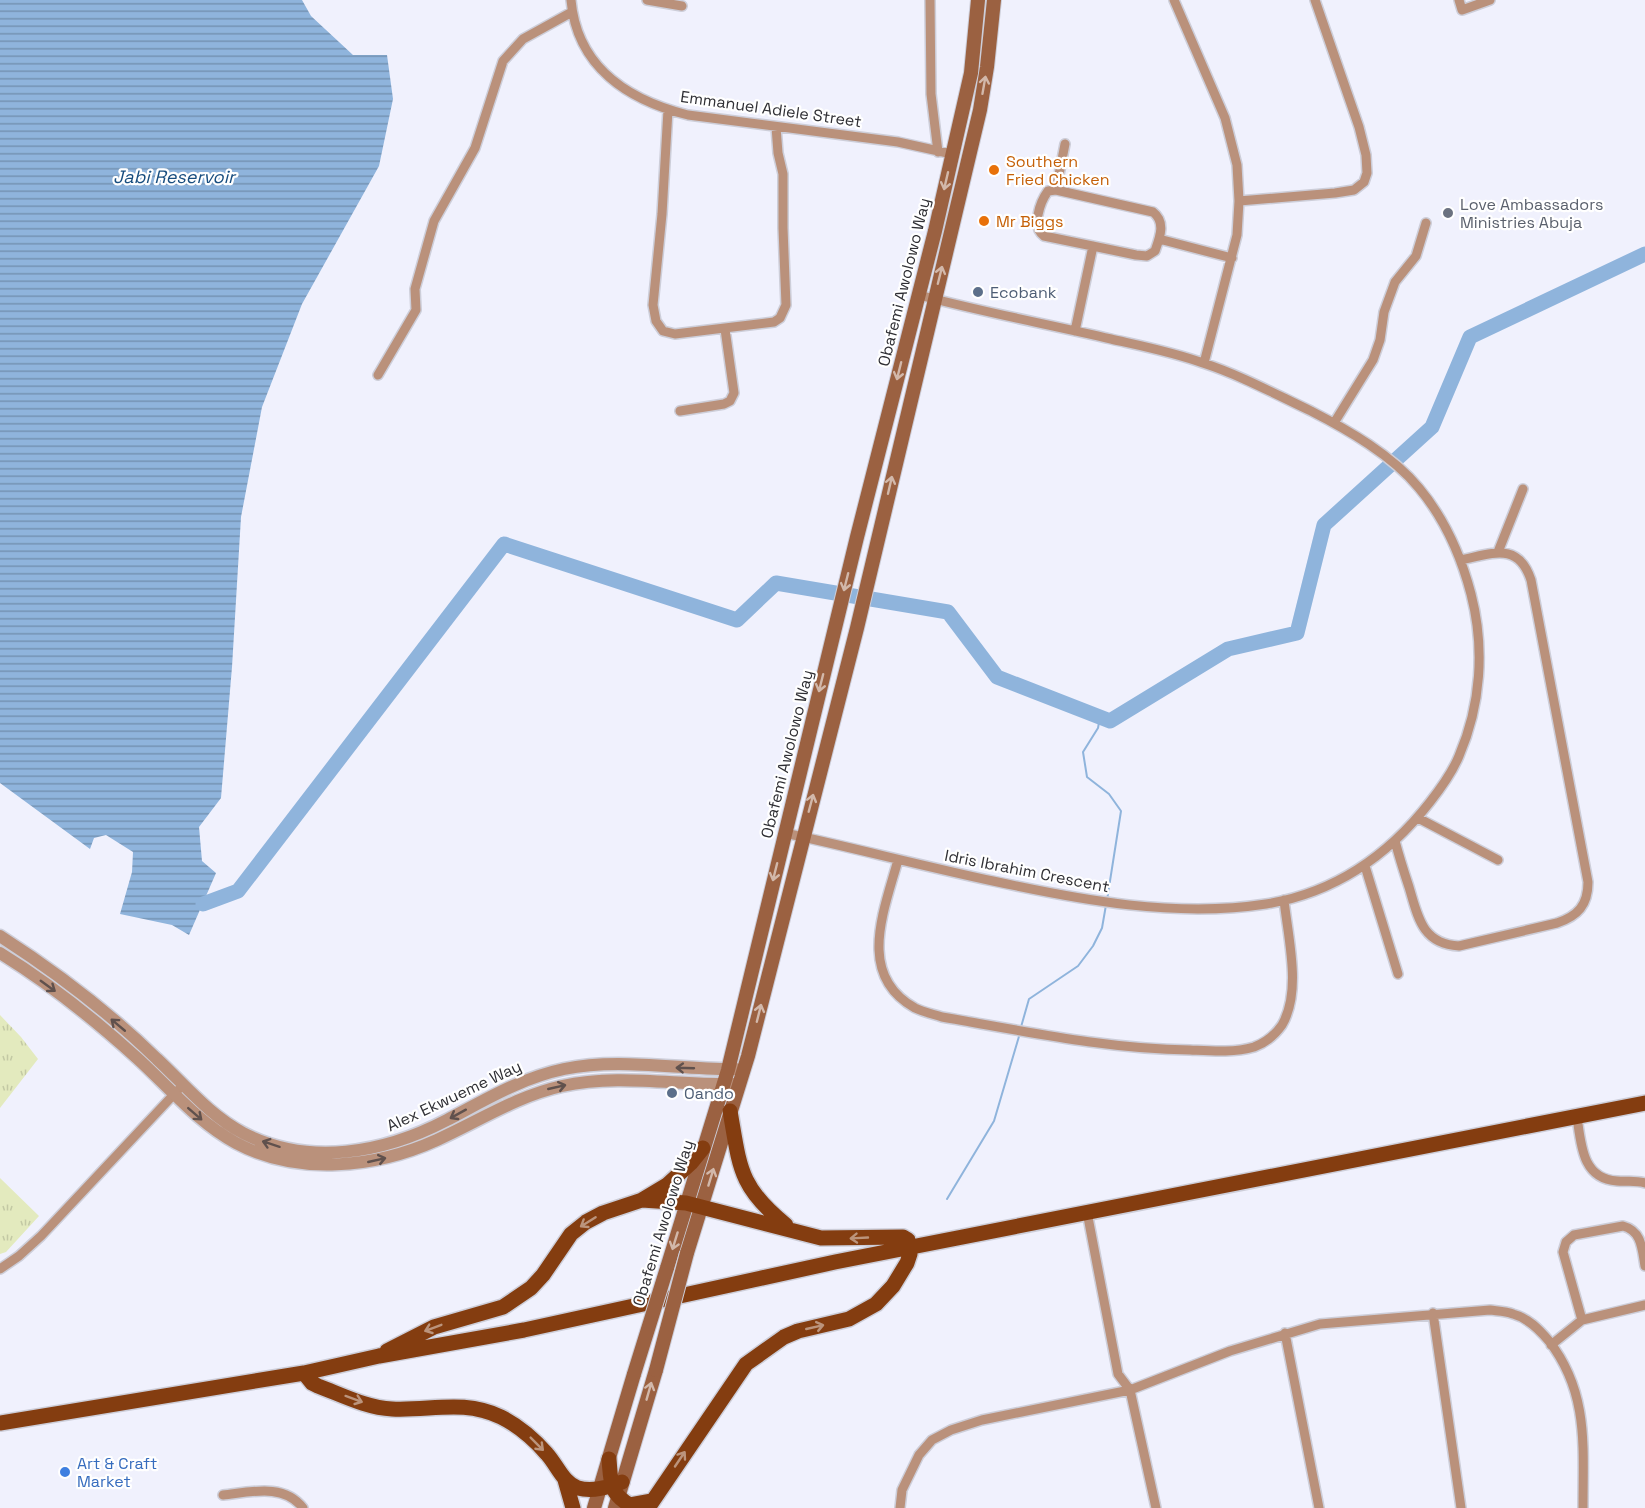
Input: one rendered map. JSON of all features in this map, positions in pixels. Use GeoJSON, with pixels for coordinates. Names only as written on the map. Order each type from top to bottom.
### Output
{"type":"FeatureCollection","features":[{"type":"Feature","properties":{"kind":"main road","name":"Obafemi Awolowo Way"},"geometry":{"type":"LineString","coordinates":[[609,1459],[728,1070],[835,626],[919,295],[971,74],[978,0]]}},
{"type":"Feature","properties":{"kind":"main road","name":"Obafemi Awolowo Way"},"geometry":{"type":"LineString","coordinates":[[594,1508],[613,1492],[656,1370],[687,1253],[743,1069],[857,628],[980,110],[994,0]]}},
{"type":"Feature","properties":{"kind":"main road"},"geometry":{"type":"LineString","coordinates":[[0,1423],[304,1372],[524,1330],[835,1262],[1645,1103]]}},
{"type":"Feature","properties":{"kind":"main road"},"geometry":{"type":"LineString","coordinates":[[730,1111],[744,1179],[766,1209],[792,1231]]}},
{"type":"Feature","properties":{"kind":"main road"},"geometry":{"type":"LineString","coordinates":[[379,1356],[407,1339],[434,1327],[504,1307],[531,1288],[543,1275],[571,1234],[586,1222],[603,1213],[642,1200],[667,1185],[680,1175],[704,1148]]}},
{"type":"Feature","properties":{"kind":"main road"},"geometry":{"type":"LineString","coordinates":[[304,1372],[312,1383],[318,1386],[372,1406],[392,1409],[461,1406],[498,1416],[517,1426],[532,1438],[549,1456],[566,1480],[575,1487],[613,1492],[630,1505],[650,1504],[746,1364],[784,1337],[798,1331],[849,1319],[876,1304],[897,1280],[907,1263],[910,1248],[908,1240],[903,1237],[821,1238],[771,1223],[686,1203],[642,1200]]}},
{"type":"Feature","properties":{"kind":"main road"},"geometry":{"type":"LineString","coordinates":[[609,1459],[613,1492]]}},
{"type":"Feature","properties":{"kind":"main road"},"geometry":{"type":"LineString","coordinates":[[566,1480],[573,1508]]}},
{"type":"Feature","properties":{"kind":"street","name":"Emmanuel Adiele Street"},"geometry":{"type":"LineString","coordinates":[[571,0],[579,36],[592,60],[611,79],[634,95],[668,110],[688,115],[898,142],[952,154]]}},
{"type":"Feature","properties":{"kind":"street"},"geometry":{"type":"LineString","coordinates":[[647,0],[682,6]]}},
{"type":"Feature","properties":{"kind":"street"},"geometry":{"type":"LineString","coordinates":[[930,0],[931,94],[938,152]]}},
{"type":"Feature","properties":{"kind":"street"},"geometry":{"type":"LineString","coordinates":[[1174,0],[1225,118],[1237,165],[1239,201],[1237,235],[1204,363]]}},
{"type":"Feature","properties":{"kind":"street"},"geometry":{"type":"LineString","coordinates":[[1239,201],[1354,190],[1364,182],[1367,173],[1366,155],[1359,127],[1315,0]]}},
{"type":"Feature","properties":{"kind":"street"},"geometry":{"type":"LineString","coordinates":[[1459,0],[1462,10],[1490,0]]}},
{"type":"Feature","properties":{"kind":"street"},"geometry":{"type":"LineString","coordinates":[[378,375],[416,310],[415,289],[434,221],[461,169],[475,148],[503,61],[523,39],[572,12]]}},
{"type":"Feature","properties":{"kind":"street"},"geometry":{"type":"LineString","coordinates":[[668,110],[662,214],[653,305],[656,321],[663,331],[675,334],[774,322],[780,318],[786,305],[783,174],[778,153],[776,127]]}},
{"type":"Feature","properties":{"kind":"street"},"geometry":{"type":"LineString","coordinates":[[1056,190],[1065,144]]}},
{"type":"Feature","properties":{"kind":"street"},"geometry":{"type":"LineString","coordinates":[[1056,190],[1153,212],[1158,216],[1161,225],[1155,251],[1147,256],[1044,236],[1039,232],[1037,226],[1043,197],[1048,191],[1056,190]]}},
{"type":"Feature","properties":{"kind":"street"},"geometry":{"type":"LineString","coordinates":[[1334,423],[1373,360],[1391,291],[1405,268],[1416,256],[1426,223]]}},
{"type":"Feature","properties":{"kind":"street"},"geometry":{"type":"LineString","coordinates":[[1159,239],[1232,258]]}},
{"type":"Feature","properties":{"kind":"street"},"geometry":{"type":"LineString","coordinates":[[1075,331],[1093,246]]}},
{"type":"Feature","properties":{"kind":"street","name":"Idris Ibrahim Crescent"},"geometry":{"type":"LineString","coordinates":[[785,833],[898,860],[1097,901],[1193,908],[1265,904],[1323,888],[1365,866],[1385,851],[1418,818],[1444,784],[1467,738],[1478,690],[1480,660],[1477,622],[1466,576],[1440,519],[1417,485],[1373,447],[1334,423],[1251,382],[1204,363],[1162,351],[919,295]]}},
{"type":"Feature","properties":{"kind":"street"},"geometry":{"type":"LineString","coordinates":[[680,411],[730,401],[734,393],[725,329]]}},
{"type":"Feature","properties":{"kind":"street"},"geometry":{"type":"LineString","coordinates":[[1498,552],[1523,489]]}},
{"type":"Feature","properties":{"kind":"street"},"geometry":{"type":"LineString","coordinates":[[1395,841],[1418,917],[1425,930],[1434,939],[1446,945],[1459,946],[1557,923],[1570,919],[1585,904],[1588,882],[1532,580],[1521,559],[1511,554],[1498,552],[1460,560]]}},
{"type":"Feature","properties":{"kind":"street"},"geometry":{"type":"LineString","coordinates":[[1418,818],[1498,860]]}},
{"type":"Feature","properties":{"kind":"street"},"geometry":{"type":"LineString","coordinates":[[898,860],[878,941],[884,979],[896,995],[916,1009],[942,1017],[1122,1047],[1232,1051],[1254,1047],[1270,1039],[1281,1027],[1290,1008],[1293,981],[1284,900]]}},
{"type":"Feature","properties":{"kind":"street"},"geometry":{"type":"LineString","coordinates":[[1365,866],[1398,974]]}},
{"type":"Feature","properties":{"kind":"street","name":"Alex Ekwueme Way"},"geometry":{"type":"LineString","coordinates":[[0,936],[76,989],[157,1058],[179,1090],[217,1132],[250,1150],[288,1161],[338,1164],[370,1162],[414,1150],[500,1108],[544,1090],[562,1086],[620,1080],[738,1084]]}},
{"type":"Feature","properties":{"kind":"street","name":"Alex Ekwueme Way"},"geometry":{"type":"LineString","coordinates":[[0,953],[88,1016],[137,1058],[225,1123],[255,1139],[292,1150],[333,1153],[390,1144],[430,1128],[525,1080],[564,1069],[613,1065],[743,1069]]}},
{"type":"Feature","properties":{"kind":"street"},"geometry":{"type":"LineString","coordinates":[[0,1269],[41,1236],[179,1090]]}},
{"type":"Feature","properties":{"kind":"street"},"geometry":{"type":"LineString","coordinates":[[1577,1117],[1584,1159],[1596,1174],[1615,1181],[1637,1180],[1645,1183]]}},
{"type":"Feature","properties":{"kind":"street"},"geometry":{"type":"LineString","coordinates":[[1087,1212],[1118,1374],[1130,1390],[1156,1508]]}},
{"type":"Feature","properties":{"kind":"street"},"geometry":{"type":"LineString","coordinates":[[1582,1320],[1563,1252],[1568,1239],[1574,1235],[1628,1227],[1637,1233],[1640,1239],[1645,1266]]}},
{"type":"Feature","properties":{"kind":"street"},"geometry":{"type":"LineString","coordinates":[[1551,1345],[1582,1320],[1645,1305]]}},
{"type":"Feature","properties":{"kind":"street"},"geometry":{"type":"LineString","coordinates":[[900,1508],[902,1490],[919,1455],[932,1440],[951,1430],[982,1420],[1130,1390],[1220,1355],[1320,1324],[1490,1310],[1514,1314],[1538,1328],[1562,1358],[1574,1383],[1582,1420],[1583,1508]]}},
{"type":"Feature","properties":{"kind":"street"},"geometry":{"type":"LineString","coordinates":[[1433,1313],[1461,1508]]}},
{"type":"Feature","properties":{"kind":"street"},"geometry":{"type":"LineString","coordinates":[[1285,1334],[1319,1508]]}},
{"type":"Feature","properties":{"kind":"street"},"geometry":{"type":"LineString","coordinates":[[223,1495],[275,1490],[293,1497],[303,1508]]}},
{"type":"Feature","properties":{"kind":"green space"},"geometry":{"type":"Polygon","coordinates":[[[0,1015],[38,1059],[0,1108],[0,1015]]]}},
{"type":"Feature","properties":{"kind":"green space"},"geometry":{"type":"Polygon","coordinates":[[[0,1178],[39,1216],[6,1252],[0,1254],[0,1178]]]}},
{"type":"Feature","properties":{"kind":"water","name":"Jabi Reservoir"},"geometry":{"type":"Polygon","coordinates":[[[0,0],[302,0],[311,16],[353,55],[387,55],[393,99],[379,166],[302,304],[262,407],[241,517],[221,798],[199,827],[202,861],[216,873],[189,935],[172,925],[120,914],[132,872],[133,852],[106,835],[94,838],[90,849],[0,783],[0,0]]]}},
{"type":"Feature","properties":{"kind":"waterway"},"geometry":{"type":"LineString","coordinates":[[203,904],[238,891],[504,544],[737,620],[776,583],[948,612],[997,677],[1110,721],[1228,649],[1297,633],[1324,525],[1432,427],[1470,337],[1645,254]]}},
{"type":"Feature","properties":{"kind":"waterway"},"geometry":{"type":"LineString","coordinates":[[1100,717],[1098,728],[1083,752],[1087,777],[1109,794],[1121,811],[1107,900]]}},
{"type":"Feature","properties":{"kind":"waterway"},"geometry":{"type":"LineString","coordinates":[[1021,1027],[1029,999],[1078,966],[1093,946],[1102,928],[1106,905]]}},
{"type":"Feature","properties":{"kind":"waterway"},"geometry":{"type":"LineString","coordinates":[[947,1199],[994,1121],[1020,1033]]}},
{"type":"Feature","properties":{"kind":"place","name":"Southern Fried Chicken"},"geometry":{"type":"Point","coordinates":[994,170]}},
{"type":"Feature","properties":{"kind":"place","name":"Love Ambassadors Ministries Abuja"},"geometry":{"type":"Point","coordinates":[1448,213]}},
{"type":"Feature","properties":{"kind":"place","name":"Mr Biggs"},"geometry":{"type":"Point","coordinates":[984,221]}},
{"type":"Feature","properties":{"kind":"place","name":"Ecobank"},"geometry":{"type":"Point","coordinates":[978,292]}},
{"type":"Feature","properties":{"kind":"place","name":"Oando"},"geometry":{"type":"Point","coordinates":[672,1093]}},
{"type":"Feature","properties":{"kind":"place","name":"Art & Craft Market"},"geometry":{"type":"Point","coordinates":[65,1472]}}]}
